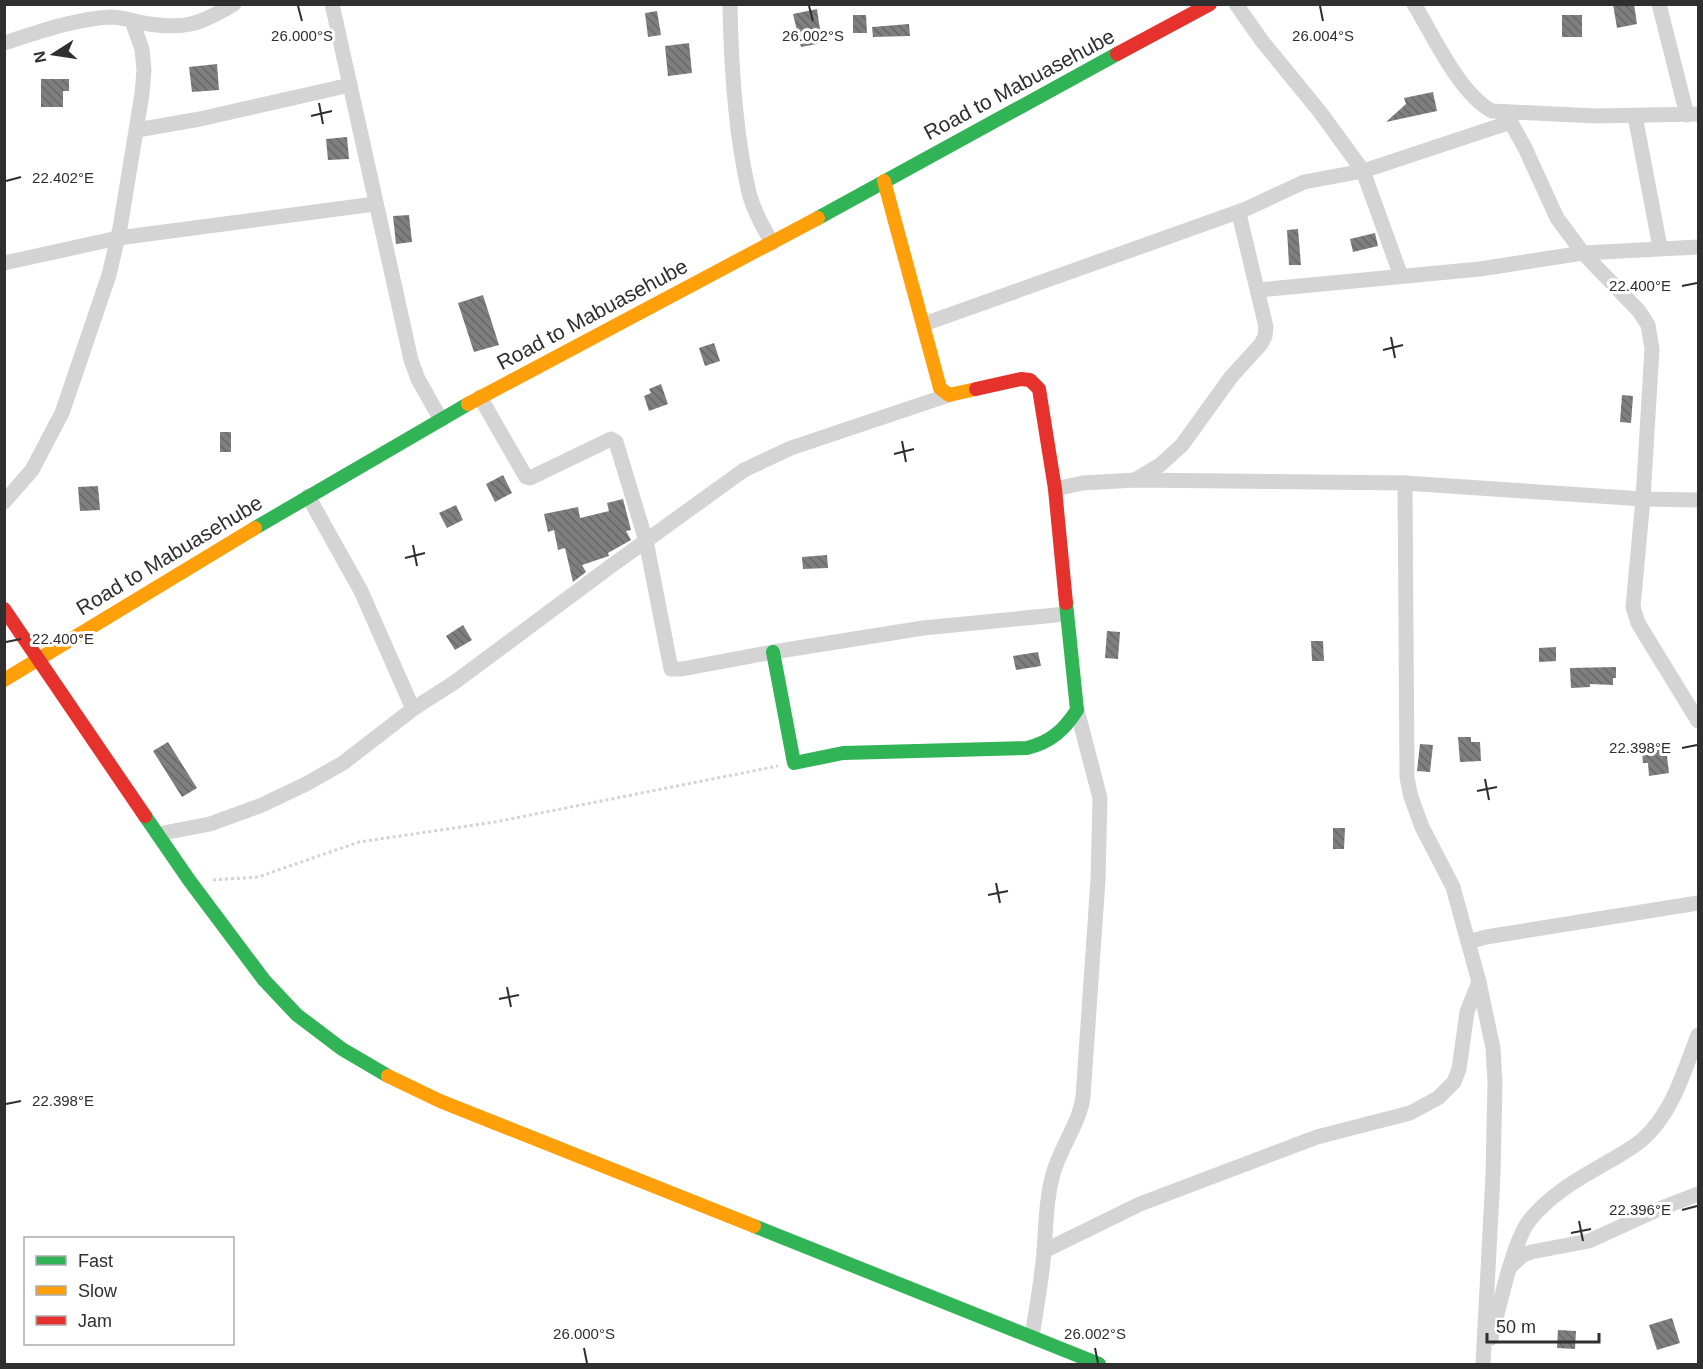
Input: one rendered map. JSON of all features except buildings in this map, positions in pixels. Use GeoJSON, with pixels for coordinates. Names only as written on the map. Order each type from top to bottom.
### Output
{"type":"FeatureCollection","features":[{"type":"Feature","properties":{"kind":"street"},"geometry":{"type":"LineString","coordinates":[[4,43],[83,20],[114,17],[162,26],[189,26],[207,20],[234,4]]}},
{"type":"Feature","properties":{"kind":"street"},"geometry":{"type":"LineString","coordinates":[[332,4],[411,360],[418,379],[441,420]]}},
{"type":"Feature","properties":{"kind":"street"},"geometry":{"type":"LineString","coordinates":[[730,4],[730,39],[740,137],[750,193],[759,219],[772,243]]}},
{"type":"Feature","properties":{"kind":"street"},"geometry":{"type":"LineString","coordinates":[[1236,4],[1363,171],[1401,276]]}},
{"type":"Feature","properties":{"kind":"street"},"geometry":{"type":"LineString","coordinates":[[1414,4],[1467,92],[1481,105],[1508,117],[1525,147],[1557,218],[1583,253],[1639,311],[1647,325],[1651,338],[1643,498],[1633,601],[1634,615],[1698,721]]}},
{"type":"Feature","properties":{"kind":"street"},"geometry":{"type":"LineString","coordinates":[[924,324],[1240,211],[1304,182],[1363,171],[1508,117],[1693,115],[1659,4]]}},
{"type":"Feature","properties":{"kind":"street","name":"Road to Mabuasehube"},"geometry":{"type":"LineString","coordinates":[[4,680],[308,496],[480,397],[772,243],[1200,7]]}},
{"type":"Feature","properties":{"kind":"street"},"geometry":{"type":"LineString","coordinates":[[4,502],[32,470],[62,413],[86,347],[118,238],[144,70],[142,49],[132,21]]}},
{"type":"Feature","properties":{"kind":"street"},"geometry":{"type":"LineString","coordinates":[[136,130],[200,120],[350,86]]}},
{"type":"Feature","properties":{"kind":"street"},"geometry":{"type":"LineString","coordinates":[[1635,116],[1660,248]]}},
{"type":"Feature","properties":{"kind":"street"},"geometry":{"type":"LineString","coordinates":[[884,181],[938,383],[949,395]]}},
{"type":"Feature","properties":{"kind":"street"},"geometry":{"type":"LineString","coordinates":[[4,263],[118,238],[375,204]]}},
{"type":"Feature","properties":{"kind":"street"},"geometry":{"type":"LineString","coordinates":[[1135,480],[1172,456],[1231,377],[1261,344],[1266,327],[1240,211]]}},
{"type":"Feature","properties":{"kind":"street"},"geometry":{"type":"LineString","coordinates":[[1258,290],[1480,268],[1583,253],[1698,246]]}},
{"type":"Feature","properties":{"kind":"street"},"geometry":{"type":"LineString","coordinates":[[158,834],[210,824],[262,805],[306,784],[343,762],[744,470],[791,447],[949,395],[1021,379],[1030,380],[1035,383],[1041,399],[1055,489],[1077,710],[1100,798],[1098,880],[1083,1097],[1054,1173],[1046,1216],[1044,1251],[1032,1337]]}},
{"type":"Feature","properties":{"kind":"street"},"geometry":{"type":"LineString","coordinates":[[480,397],[526,477],[530,478],[611,439],[616,442],[646,541],[671,669],[923,628],[1066,614]]}},
{"type":"Feature","properties":{"kind":"street"},"geometry":{"type":"LineString","coordinates":[[1055,489],[1083,483],[1135,480],[1405,483],[1698,500]]}},
{"type":"Feature","properties":{"kind":"street"},"geometry":{"type":"LineString","coordinates":[[1405,483],[1407,778],[1422,827],[1454,887],[1479,982],[1493,1048],[1495,1082],[1493,1175],[1484,1365]]}},
{"type":"Feature","properties":{"kind":"street"},"geometry":{"type":"LineString","coordinates":[[308,496],[336,543],[360,591],[413,709]]}},
{"type":"Feature","properties":{"kind":"street"},"geometry":{"type":"LineString","coordinates":[[4,609],[189,880],[264,980],[297,1015],[342,1049],[393,1079],[440,1101],[1099,1365]]}},
{"type":"Feature","properties":{"kind":"street"},"geometry":{"type":"LineString","coordinates":[[772,652],[795,763],[843,753],[1016,750],[1039,747],[1058,735],[1077,710]]}},
{"type":"Feature","properties":{"kind":"street"},"geometry":{"type":"LineString","coordinates":[[1468,942],[1507,933],[1698,903]]}},
{"type":"Feature","properties":{"kind":"street"},"geometry":{"type":"LineString","coordinates":[[1044,1251],[1150,1200],[1317,1137],[1410,1113],[1438,1098],[1454,1082],[1459,1070],[1467,1012],[1479,982]]}},
{"type":"Feature","properties":{"kind":"street"},"geometry":{"type":"LineString","coordinates":[[1484,1365],[1522,1233],[1546,1202],[1636,1145],[1652,1130],[1675,1094],[1698,1035]]}},
{"type":"Feature","properties":{"kind":"street"},"geometry":{"type":"LineString","coordinates":[[1511,1266],[1531,1252],[1588,1241],[1698,1194]]}},
{"type":"Feature","properties":{"kind":"path"},"geometry":{"type":"LineString","coordinates":[[189,880],[258,877],[359,842],[495,822],[795,763]]}},
{"type":"Feature","properties":{"kind":"traffic: fast"},"geometry":{"type":"LineString","coordinates":[[818,218],[1117,54]]}},
{"type":"Feature","properties":{"kind":"traffic: fast"},"geometry":{"type":"LineString","coordinates":[[255,528],[468,404]]}},
{"type":"Feature","properties":{"kind":"traffic: fast"},"geometry":{"type":"LineString","coordinates":[[773,652],[794,763],[843,753],[1027,748],[1056,734],[1077,710],[1066,603]]}},
{"type":"Feature","properties":{"kind":"traffic: fast"},"geometry":{"type":"LineString","coordinates":[[145,816],[189,880],[264,980],[297,1015],[342,1049],[388,1076]]}},
{"type":"Feature","properties":{"kind":"traffic: fast"},"geometry":{"type":"LineString","coordinates":[[754,1226],[1099,1364]]}},
{"type":"Feature","properties":{"kind":"traffic: slow"},"geometry":{"type":"LineString","coordinates":[[884,181],[940,388],[949,395],[976,389]]}},
{"type":"Feature","properties":{"kind":"traffic: slow"},"geometry":{"type":"LineString","coordinates":[[468,404],[818,218]]}},
{"type":"Feature","properties":{"kind":"traffic: slow"},"geometry":{"type":"LineString","coordinates":[[4,680],[255,528]]}},
{"type":"Feature","properties":{"kind":"traffic: slow"},"geometry":{"type":"LineString","coordinates":[[388,1076],[440,1101],[754,1226]]}},
{"type":"Feature","properties":{"kind":"traffic: jam"},"geometry":{"type":"LineString","coordinates":[[1117,54],[1210,4]]}},
{"type":"Feature","properties":{"kind":"traffic: jam"},"geometry":{"type":"LineString","coordinates":[[976,389],[1021,379],[1030,380],[1039,389],[1055,489],[1066,603]]}},
{"type":"Feature","properties":{"kind":"traffic: jam"},"geometry":{"type":"LineString","coordinates":[[4,609],[145,816]]}}]}
